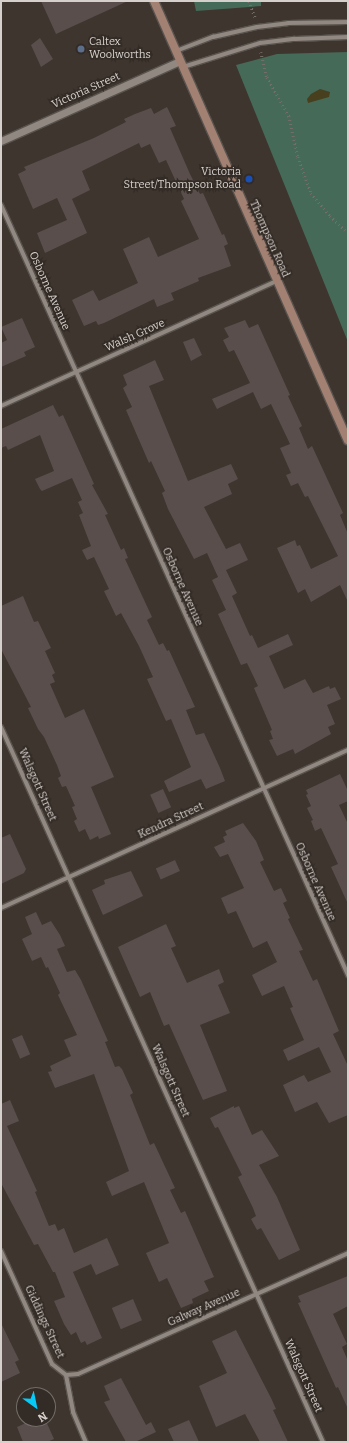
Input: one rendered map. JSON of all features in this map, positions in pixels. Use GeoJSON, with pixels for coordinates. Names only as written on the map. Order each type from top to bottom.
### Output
{"type":"FeatureCollection","features":[{"type":"Feature","properties":{"kind":"main road","name":"Thompson Road"},"geometry":{"type":"LineString","coordinates":[[154,1],[276,281],[348,440]]}},
{"type":"Feature","properties":{"kind":"street"},"geometry":{"type":"LineString","coordinates":[[176,51],[213,37],[257,27],[288,23],[348,22]]}},
{"type":"Feature","properties":{"kind":"street"},"geometry":{"type":"LineString","coordinates":[[182,64],[260,43],[295,38],[348,37]]}},
{"type":"Feature","properties":{"kind":"street","name":"Victoria Street"},"geometry":{"type":"LineString","coordinates":[[1,141],[182,64]]}},
{"type":"Feature","properties":{"kind":"street","name":"Osborne Avenue"},"geometry":{"type":"LineString","coordinates":[[1,205],[348,975]]}},
{"type":"Feature","properties":{"kind":"street","name":"Walsh Grove"},"geometry":{"type":"LineString","coordinates":[[1,406],[276,281]]}},
{"type":"Feature","properties":{"kind":"street","name":"Walsgott Street"},"geometry":{"type":"LineString","coordinates":[[1,727],[323,1442]]}},
{"type":"Feature","properties":{"kind":"street","name":"Kendra Street"},"geometry":{"type":"LineString","coordinates":[[1,908],[348,750]]}},
{"type":"Feature","properties":{"kind":"street","name":"Giddings Street"},"geometry":{"type":"LineString","coordinates":[[1,1251],[52,1364],[66,1375]]}},
{"type":"Feature","properties":{"kind":"street","name":"Galway Avenue"},"geometry":{"type":"LineString","coordinates":[[66,1375],[78,1374],[348,1253]]}},
{"type":"Feature","properties":{"kind":"street"},"geometry":{"type":"LineString","coordinates":[[66,1375],[73,1412],[86,1442]]}},
{"type":"Feature","properties":{"kind":"path"},"geometry":{"type":"LineString","coordinates":[[249,1],[257,27]]}},
{"type":"Feature","properties":{"kind":"path"},"geometry":{"type":"LineString","coordinates":[[267,76],[288,116],[298,157],[310,193],[330,216],[348,232]]}},
{"type":"Feature","properties":{"kind":"green space"},"geometry":{"type":"Polygon","coordinates":[[[194,1],[261,1],[261,6],[196,11],[194,1]]]}},
{"type":"Feature","properties":{"kind":"green space"},"geometry":{"type":"Polygon","coordinates":[[[348,52],[348,342],[236,65],[277,54],[348,52]]]}},
{"type":"Feature","properties":{"kind":"sand"},"geometry":{"type":"Polygon","coordinates":[[[320,89],[330,92],[329,97],[308,103],[307,99],[311,94],[320,89]]]}},
{"type":"Feature","properties":{"kind":"building"},"geometry":{"type":"Polygon","coordinates":[[[41,1],[128,1],[56,34],[41,1]]]}},
{"type":"Feature","properties":{"kind":"building"},"geometry":{"type":"Polygon","coordinates":[[[40,38],[53,59],[41,67],[31,45],[40,38]]]}},
{"type":"Feature","properties":{"kind":"building"},"geometry":{"type":"Polygon","coordinates":[[[167,107],[176,126],[170,128],[190,174],[200,194],[203,193],[222,235],[224,234],[228,244],[224,246],[231,266],[198,278],[199,281],[171,293],[174,300],[157,307],[154,299],[104,323],[98,325],[96,321],[84,326],[72,300],[93,290],[99,301],[138,283],[123,249],[149,237],[158,257],[199,239],[181,201],[184,199],[166,160],[159,163],[150,144],[141,148],[139,143],[82,171],[90,190],[72,199],[87,233],[45,253],[37,233],[67,220],[57,198],[33,209],[18,174],[26,170],[24,167],[94,138],[126,122],[124,119],[135,114],[151,108],[154,114],[167,107]]]}},
{"type":"Feature","properties":{"kind":"building"},"geometry":{"type":"Polygon","coordinates":[[[22,318],[35,347],[24,352],[26,356],[1,367],[1,343],[7,340],[1,327],[22,318]]]}},
{"type":"Feature","properties":{"kind":"building"},"geometry":{"type":"Polygon","coordinates":[[[245,320],[249,328],[258,324],[290,395],[288,396],[302,426],[299,428],[308,449],[312,446],[343,513],[340,515],[348,534],[348,602],[340,585],[311,602],[305,589],[298,593],[277,548],[295,540],[297,546],[300,545],[311,569],[338,556],[308,496],[305,497],[298,483],[291,486],[286,475],[291,473],[280,448],[290,444],[271,404],[261,409],[253,392],[217,409],[212,399],[250,383],[234,350],[229,352],[223,340],[229,337],[224,328],[245,320]]]}},
{"type":"Feature","properties":{"kind":"building"},"geometry":{"type":"Polygon","coordinates":[[[194,338],[202,355],[191,361],[183,342],[194,338]]]}},
{"type":"Feature","properties":{"kind":"building"},"geometry":{"type":"Polygon","coordinates":[[[155,360],[164,380],[149,386],[188,481],[231,464],[238,479],[228,484],[232,494],[204,507],[226,549],[240,543],[248,560],[226,570],[237,593],[232,596],[250,636],[252,635],[258,648],[288,634],[293,645],[269,656],[284,689],[305,679],[313,693],[329,686],[330,689],[335,687],[341,699],[327,705],[335,724],[328,727],[331,734],[295,754],[293,749],[277,756],[269,740],[273,739],[270,731],[272,730],[254,688],[258,686],[247,663],[241,665],[218,614],[226,610],[212,580],[218,577],[207,553],[194,559],[168,509],[162,493],[165,491],[151,461],[149,463],[126,410],[132,407],[123,388],[127,385],[123,375],[155,360]]]}},
{"type":"Feature","properties":{"kind":"building"},"geometry":{"type":"Polygon","coordinates":[[[53,405],[59,417],[63,415],[94,484],[92,485],[108,514],[105,515],[121,550],[124,548],[128,558],[125,559],[152,617],[147,620],[159,645],[163,643],[167,651],[169,650],[195,707],[186,710],[196,735],[204,733],[225,781],[206,789],[201,779],[169,792],[164,781],[191,767],[171,719],[166,721],[147,679],[153,677],[139,646],[121,613],[116,616],[104,591],[109,589],[94,557],[87,560],[82,550],[91,546],[79,515],[83,513],[78,502],[82,500],[72,478],[42,491],[40,489],[35,479],[54,471],[40,435],[8,450],[6,446],[1,448],[1,429],[53,405]]]}},
{"type":"Feature","properties":{"kind":"building"},"geometry":{"type":"Polygon","coordinates":[[[23,596],[34,622],[38,621],[51,648],[45,651],[55,673],[52,675],[55,682],[50,684],[65,718],[84,709],[114,777],[91,787],[111,834],[99,839],[98,836],[90,840],[85,829],[79,832],[74,821],[77,819],[72,807],[75,806],[66,786],[62,787],[58,778],[61,776],[57,765],[28,708],[31,707],[1,649],[1,606],[23,596]]]}},
{"type":"Feature","properties":{"kind":"building"},"geometry":{"type":"Polygon","coordinates":[[[340,774],[348,791],[348,801],[339,805],[348,824],[348,904],[331,867],[338,864],[321,828],[315,831],[311,821],[313,820],[307,808],[311,806],[306,795],[308,794],[306,790],[340,774]]]}},
{"type":"Feature","properties":{"kind":"building"},"geometry":{"type":"Polygon","coordinates":[[[163,789],[171,807],[158,813],[150,795],[163,789]]]}},
{"type":"Feature","properties":{"kind":"building"},"geometry":{"type":"Polygon","coordinates":[[[243,823],[256,841],[264,860],[260,862],[274,891],[281,888],[287,901],[283,903],[290,918],[288,919],[303,950],[299,951],[313,981],[317,979],[339,1031],[333,1034],[348,1066],[348,1115],[329,1123],[317,1102],[295,1112],[283,1085],[304,1075],[308,1082],[331,1072],[319,1047],[288,1061],[283,1050],[304,1040],[290,1008],[293,1007],[284,986],[262,996],[252,975],[277,962],[267,941],[253,948],[236,911],[228,914],[221,898],[244,888],[228,854],[220,857],[214,847],[225,842],[223,837],[227,835],[225,831],[243,823]]]}},
{"type":"Feature","properties":{"kind":"building"},"geometry":{"type":"Polygon","coordinates":[[[10,834],[26,869],[24,873],[1,884],[1,838],[10,834]]]}},
{"type":"Feature","properties":{"kind":"building"},"geometry":{"type":"Polygon","coordinates":[[[175,860],[180,871],[161,880],[156,869],[175,860]]]}},
{"type":"Feature","properties":{"kind":"building"},"geometry":{"type":"Polygon","coordinates":[[[131,871],[143,896],[103,915],[92,890],[105,884],[104,880],[131,871]]]}},
{"type":"Feature","properties":{"kind":"building"},"geometry":{"type":"Polygon","coordinates":[[[36,912],[42,925],[51,921],[60,935],[65,946],[57,949],[67,972],[75,970],[81,980],[108,1041],[105,1042],[115,1067],[119,1066],[122,1069],[133,1093],[130,1095],[150,1145],[154,1143],[175,1188],[170,1190],[181,1213],[185,1211],[214,1277],[204,1281],[209,1291],[192,1299],[193,1303],[181,1308],[167,1278],[159,1282],[146,1253],[169,1243],[144,1182],[112,1196],[106,1182],[129,1171],[94,1074],[55,1088],[48,1072],[52,1071],[50,1066],[71,1056],[64,1040],[77,1035],[58,995],[60,993],[48,967],[46,968],[41,957],[32,961],[22,939],[32,934],[25,917],[36,912]]]}},
{"type":"Feature","properties":{"kind":"building"},"geometry":{"type":"Polygon","coordinates":[[[166,924],[176,946],[171,948],[187,983],[219,969],[224,982],[218,985],[230,1013],[200,1025],[227,1091],[203,1100],[169,1024],[164,1026],[150,992],[140,997],[118,947],[166,924]]]}},
{"type":"Feature","properties":{"kind":"building"},"geometry":{"type":"Polygon","coordinates":[[[22,1035],[30,1054],[20,1059],[12,1039],[22,1035]]]}},
{"type":"Feature","properties":{"kind":"building"},"geometry":{"type":"Polygon","coordinates":[[[10,1100],[19,1121],[7,1126],[37,1191],[35,1192],[49,1226],[55,1224],[58,1231],[64,1228],[74,1253],[107,1238],[119,1265],[96,1275],[91,1264],[73,1272],[102,1338],[87,1345],[85,1341],[81,1343],[76,1332],[71,1335],[64,1324],[54,1301],[65,1297],[55,1272],[53,1272],[38,1244],[34,1245],[1,1183],[1,1104],[10,1100]]]}},
{"type":"Feature","properties":{"kind":"building"},"geometry":{"type":"Polygon","coordinates":[[[234,1106],[234,1108],[239,1106],[252,1135],[262,1130],[279,1156],[259,1165],[277,1197],[300,1250],[279,1260],[261,1228],[257,1230],[251,1219],[256,1216],[238,1177],[242,1175],[218,1127],[215,1128],[210,1118],[234,1106]]]}},
{"type":"Feature","properties":{"kind":"building"},"geometry":{"type":"Polygon","coordinates":[[[348,1276],[348,1306],[333,1314],[347,1344],[342,1347],[348,1361],[348,1409],[338,1387],[336,1388],[298,1303],[301,1302],[298,1296],[348,1276]]]}},
{"type":"Feature","properties":{"kind":"building"},"geometry":{"type":"Polygon","coordinates":[[[133,1299],[142,1320],[121,1329],[112,1308],[133,1299]]]}},
{"type":"Feature","properties":{"kind":"building"},"geometry":{"type":"Polygon","coordinates":[[[1,1323],[19,1360],[15,1362],[20,1373],[1,1382],[1,1323]]]}},
{"type":"Feature","properties":{"kind":"building"},"geometry":{"type":"Polygon","coordinates":[[[236,1330],[271,1398],[276,1409],[273,1410],[288,1442],[260,1442],[245,1414],[216,1427],[199,1386],[227,1373],[212,1341],[236,1330]]]}},
{"type":"Feature","properties":{"kind":"building"},"geometry":{"type":"Polygon","coordinates":[[[121,1378],[146,1425],[151,1422],[156,1432],[135,1442],[126,1442],[104,1402],[110,1400],[104,1386],[121,1378]]]}},
{"type":"Feature","properties":{"kind":"building"},"geometry":{"type":"Polygon","coordinates":[[[189,1420],[199,1442],[174,1442],[168,1429],[189,1420]]]}},
{"type":"Feature","properties":{"kind":"building"},"geometry":{"type":"Polygon","coordinates":[[[17,1427],[49,1427],[54,1439],[47,1442],[23,1442],[17,1427]]]}},
{"type":"Feature","properties":{"kind":"place","name":"Caltex Woolworths"},"geometry":{"type":"Point","coordinates":[81,49]}},
{"type":"Feature","properties":{"kind":"place","name":"Victoria Street/Thompson Road"},"geometry":{"type":"Point","coordinates":[249,179]}}]}
